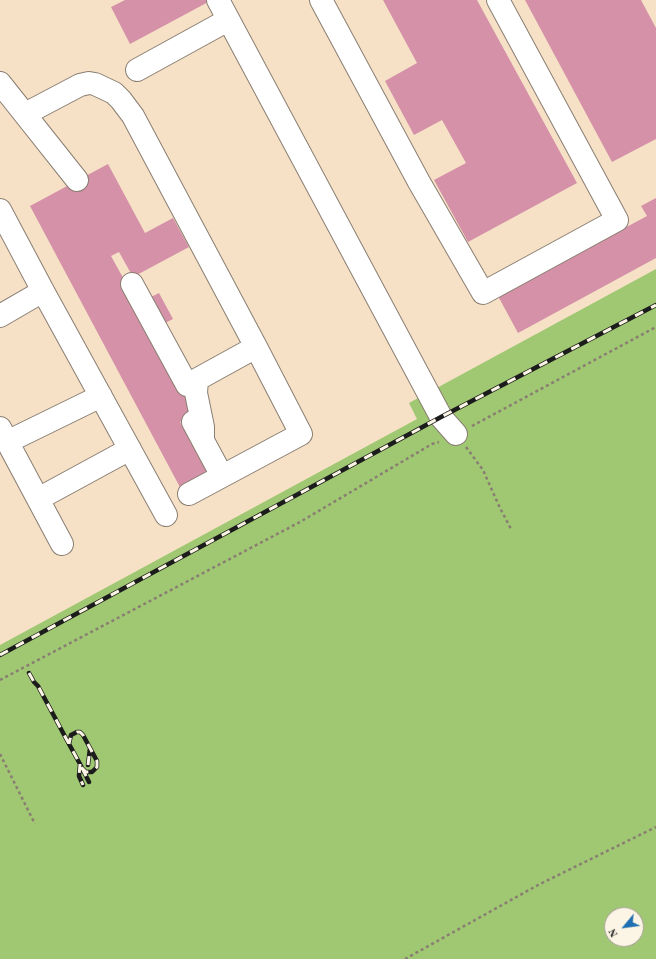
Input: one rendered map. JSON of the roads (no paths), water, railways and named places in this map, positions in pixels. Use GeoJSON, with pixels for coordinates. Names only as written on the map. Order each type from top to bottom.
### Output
{"type":"FeatureCollection","features":[{"type":"Feature","properties":{"kind":"lane"},"geometry":{"type":"LineString","coordinates":[[218,0],[441,417],[456,434]]}},
{"type":"Feature","properties":{"kind":"lane"},"geometry":{"type":"LineString","coordinates":[[321,0],[419,182],[483,294],[617,220],[498,0]]}},
{"type":"Feature","properties":{"kind":"lane"},"geometry":{"type":"LineString","coordinates":[[137,70],[228,20]]}},
{"type":"Feature","properties":{"kind":"lane"},"geometry":{"type":"LineString","coordinates":[[0,83],[77,180]]}},
{"type":"Feature","properties":{"kind":"lane"},"geometry":{"type":"LineString","coordinates":[[24,114],[80,85],[89,83],[95,84],[114,93],[122,100],[133,116],[301,434],[189,494]]}},
{"type":"Feature","properties":{"kind":"lane"},"geometry":{"type":"LineString","coordinates":[[0,210],[166,515]]}},
{"type":"Feature","properties":{"kind":"lane"},"geometry":{"type":"LineString","coordinates":[[132,284],[187,385],[256,347]]}},
{"type":"Feature","properties":{"kind":"lane"},"geometry":{"type":"LineString","coordinates":[[0,316],[43,291]]}},
{"type":"Feature","properties":{"kind":"lane"},"geometry":{"type":"LineString","coordinates":[[197,380],[196,393],[203,427],[203,441]]}},
{"type":"Feature","properties":{"kind":"lane"},"geometry":{"type":"LineString","coordinates":[[62,544],[4,435],[101,396]]}},
{"type":"Feature","properties":{"kind":"lane"},"geometry":{"type":"LineString","coordinates":[[193,422],[222,476]]}},
{"type":"Feature","properties":{"kind":"lane"},"geometry":{"type":"LineString","coordinates":[[38,499],[130,449]]}},
{"type":"Feature","properties":{"kind":"railway"},"geometry":{"type":"LineString","coordinates":[[0,655],[441,417],[656,305]]}},
{"type":"Feature","properties":{"kind":"railway"},"geometry":{"type":"LineString","coordinates":[[29,673],[38,686],[69,744],[80,764],[82,768],[86,772],[92,772],[97,767],[97,761],[83,735],[80,732],[71,735],[69,744]]}},
{"type":"Feature","properties":{"kind":"railway"},"geometry":{"type":"LineString","coordinates":[[88,765],[90,748]]}},
{"type":"Feature","properties":{"kind":"railway"},"geometry":{"type":"LineString","coordinates":[[80,764],[79,776],[83,785]]}},
{"type":"Feature","properties":{"kind":"railway"},"geometry":{"type":"LineString","coordinates":[[82,768],[89,782]]}}]}
